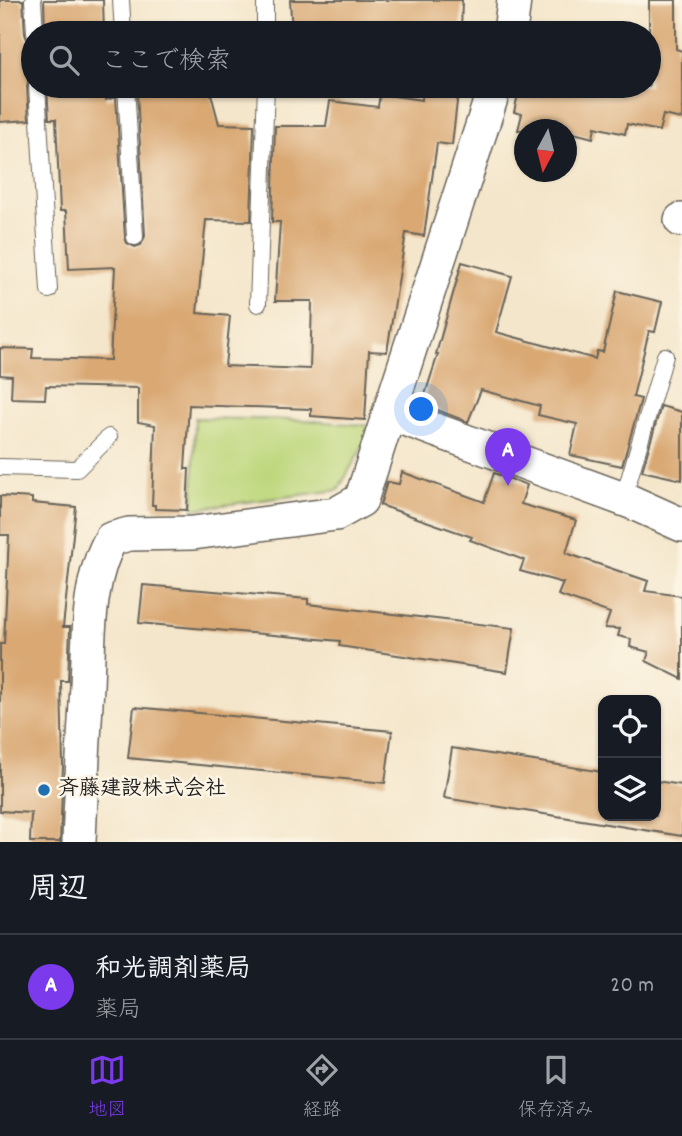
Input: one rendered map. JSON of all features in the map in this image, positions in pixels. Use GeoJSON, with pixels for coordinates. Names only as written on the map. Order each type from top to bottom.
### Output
{"type":"FeatureCollection","features":[{"type":"Feature","properties":{"kind":"street"},"geometry":{"type":"LineString","coordinates":[[511,21],[514,0]]}},
{"type":"Feature","properties":{"kind":"street"},"geometry":{"type":"LineString","coordinates":[[79,842],[89,642],[93,601],[102,555],[111,539],[129,534],[193,533],[336,514],[360,500],[491,98]]}},
{"type":"Feature","properties":{"kind":"street"},"geometry":{"type":"LineString","coordinates":[[389,413],[623,500],[682,525]]}},
{"type":"Feature","properties":{"kind":"lane"},"geometry":{"type":"LineString","coordinates":[[33,0],[34,21]]}},
{"type":"Feature","properties":{"kind":"lane"},"geometry":{"type":"LineString","coordinates":[[121,0],[122,21]]}},
{"type":"Feature","properties":{"kind":"lane"},"geometry":{"type":"LineString","coordinates":[[265,0],[265,21]]}},
{"type":"Feature","properties":{"kind":"lane"},"geometry":{"type":"LineString","coordinates":[[38,98],[49,290]]}},
{"type":"Feature","properties":{"kind":"lane"},"geometry":{"type":"LineString","coordinates":[[127,98],[135,237]]}},
{"type":"Feature","properties":{"kind":"lane"},"geometry":{"type":"LineString","coordinates":[[258,304],[266,98]]}},
{"type":"Feature","properties":{"kind":"lane"},"geometry":{"type":"LineString","coordinates":[[623,500],[665,356]]}},
{"type":"Feature","properties":{"kind":"lane"},"geometry":{"type":"LineString","coordinates":[[0,467],[77,469],[109,437]]}},
{"type":"Feature","properties":{"kind":"green space"},"geometry":{"type":"Polygon","coordinates":[[[195,418],[302,420],[374,426],[338,490],[193,509],[195,418]]]}},
{"type":"Feature","properties":{"kind":"building"},"geometry":{"type":"Polygon","coordinates":[[[0,0],[23,0],[21,98],[28,98],[29,120],[0,122],[0,0]]]}},
{"type":"Feature","properties":{"kind":"building"},"geometry":{"type":"Polygon","coordinates":[[[44,0],[103,0],[104,21],[45,21],[44,0]]]}},
{"type":"Feature","properties":{"kind":"building"},"geometry":{"type":"Polygon","coordinates":[[[290,0],[462,0],[461,21],[291,21],[290,0]]]}},
{"type":"Feature","properties":{"kind":"building"},"geometry":{"type":"Polygon","coordinates":[[[649,0],[676,0],[676,49],[682,51],[682,119],[663,115],[659,131],[627,124],[625,134],[595,127],[593,138],[577,134],[577,119],[521,119],[522,114],[514,112],[517,98],[661,98],[661,21],[649,21],[649,0]]]}},
{"type":"Feature","properties":{"kind":"building"},"geometry":{"type":"Polygon","coordinates":[[[48,98],[116,98],[125,238],[127,243],[135,247],[141,245],[145,236],[137,98],[212,98],[219,124],[254,125],[251,221],[206,220],[197,313],[230,316],[225,366],[310,369],[312,301],[275,301],[280,222],[272,222],[275,126],[326,126],[330,101],[378,107],[379,98],[457,98],[452,145],[437,143],[424,236],[406,233],[387,352],[369,351],[365,420],[311,416],[311,409],[189,405],[185,469],[189,469],[187,510],[155,509],[155,505],[152,505],[155,425],[138,422],[138,388],[46,386],[45,399],[11,398],[12,376],[0,375],[0,348],[33,349],[32,358],[110,360],[115,267],[69,269],[66,211],[60,211],[56,119],[49,119],[48,98]]]}},
{"type":"Feature","properties":{"kind":"building"},"geometry":{"type":"Polygon","coordinates":[[[462,262],[512,276],[496,332],[595,359],[597,351],[603,352],[617,291],[662,302],[655,332],[649,331],[633,397],[641,399],[622,466],[570,455],[577,424],[538,415],[540,406],[481,390],[468,422],[422,404],[462,262]]]}},
{"type":"Feature","properties":{"kind":"building"},"geometry":{"type":"Polygon","coordinates":[[[661,406],[682,412],[682,480],[642,471],[661,406]]]}},
{"type":"Feature","properties":{"kind":"building"},"geometry":{"type":"Polygon","coordinates":[[[402,472],[484,502],[494,473],[527,485],[521,504],[576,520],[566,553],[648,581],[645,591],[682,596],[682,679],[646,661],[649,652],[630,647],[631,639],[618,636],[620,629],[605,628],[610,613],[558,595],[563,583],[520,571],[524,560],[470,540],[472,537],[380,505],[387,482],[399,484],[402,472]]]}},
{"type":"Feature","properties":{"kind":"building"},"geometry":{"type":"Polygon","coordinates":[[[0,496],[32,498],[32,503],[76,507],[63,627],[70,627],[68,681],[61,681],[63,765],[60,842],[30,842],[31,813],[0,811],[0,644],[4,644],[9,535],[0,535],[0,496]]]}},
{"type":"Feature","properties":{"kind":"building"},"geometry":{"type":"Polygon","coordinates":[[[143,585],[308,599],[308,604],[514,628],[507,672],[339,646],[340,641],[139,623],[143,585]]]}},
{"type":"Feature","properties":{"kind":"building"},"geometry":{"type":"Polygon","coordinates":[[[134,707],[392,731],[385,783],[128,758],[134,707]]]}},
{"type":"Feature","properties":{"kind":"building"},"geometry":{"type":"Polygon","coordinates":[[[452,748],[598,771],[598,821],[661,821],[661,782],[682,785],[682,836],[444,798],[452,748]]]}},
{"type":"Feature","properties":{"kind":"place","name":"和光調剤薬局"},"geometry":{"type":"Point","coordinates":[508,486]}},
{"type":"Feature","properties":{"kind":"place","name":"斉藤建設株式会社"},"geometry":{"type":"Point","coordinates":[44,790]}}]}
